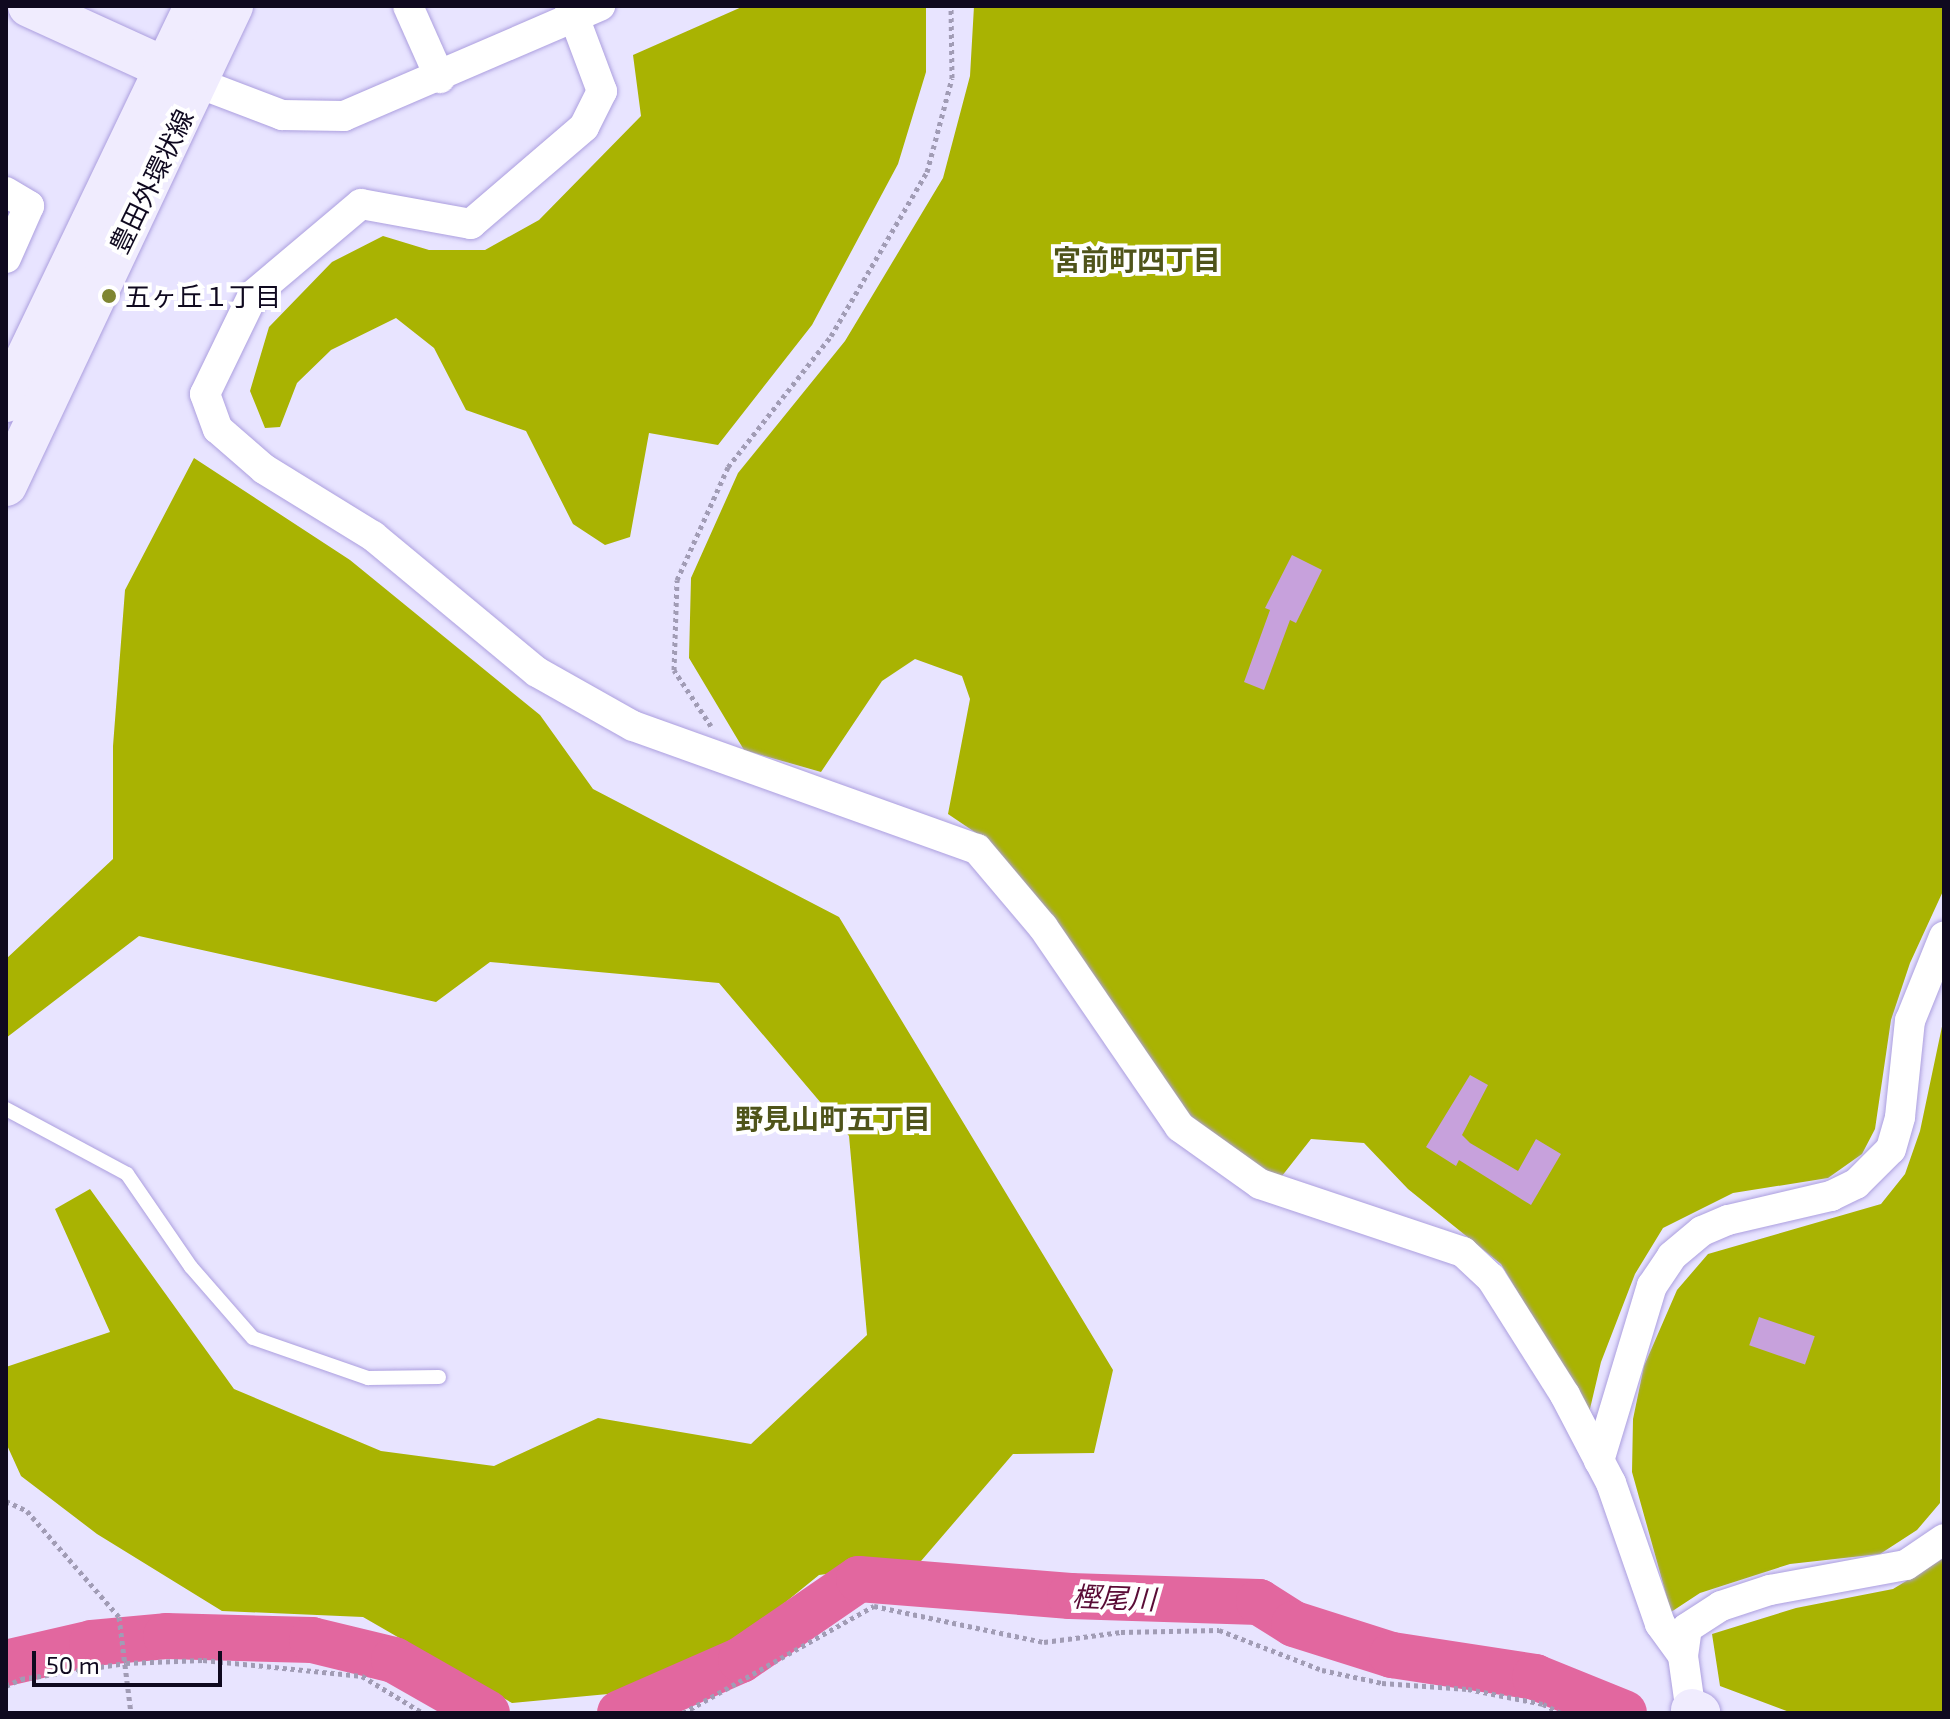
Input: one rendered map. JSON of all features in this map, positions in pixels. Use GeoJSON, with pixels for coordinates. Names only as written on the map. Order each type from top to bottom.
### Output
{"type":"FeatureCollection","features":[{"type":"Feature","properties":{"kind":"street"},"geometry":{"type":"LineString","coordinates":[[29,6],[182,75],[282,115],[344,116],[440,78],[582,10],[602,91],[584,127],[471,224],[361,204],[253,295],[205,394],[218,429],[264,469],[373,536],[537,672],[633,726],[977,849],[1043,927],[1180,1127],[1260,1184],[1463,1252],[1491,1278],[1599,1461],[1636,1545],[1660,1624],[1683,1656]]}},
{"type":"Feature","properties":{"kind":"street","name":"豊田外環状線"},"geometry":{"type":"LineString","coordinates":[[6,485],[182,75],[195,6]]}},
{"type":"Feature","properties":{"kind":"street","name":"豊田外環状線"},"geometry":{"type":"LineString","coordinates":[[6,401],[182,75],[232,6]]}},
{"type":"Feature","properties":{"kind":"street"},"geometry":{"type":"LineString","coordinates":[[408,6],[440,78]]}},
{"type":"Feature","properties":{"kind":"street"},"geometry":{"type":"LineString","coordinates":[[6,192],[29,206],[6,258]]}},
{"type":"Feature","properties":{"kind":"street"},"geometry":{"type":"LineString","coordinates":[[1599,1461],[1652,1286],[1672,1256],[1702,1231],[1728,1220],[1831,1196],[1856,1184],[1891,1149],[1900,1117],[1910,1021],[1944,937]]}},
{"type":"Feature","properties":{"kind":"street"},"geometry":{"type":"LineString","coordinates":[[1694,1712],[1683,1656],[1687,1628],[1721,1606],[1770,1590],[1906,1565],[1944,1539]]}},
{"type":"Feature","properties":{"kind":"lane"},"geometry":{"type":"LineString","coordinates":[[6,1109],[127,1174],[191,1267],[253,1338],[368,1378],[439,1377]]}},
{"type":"Feature","properties":{"kind":"path"},"geometry":{"type":"LineString","coordinates":[[739,766],[674,670],[677,580],[728,467],[831,336],[927,172],[952,78],[951,6]]}},
{"type":"Feature","properties":{"kind":"path"},"geometry":{"type":"LineString","coordinates":[[6,1501],[27,1511],[119,1617],[131,1713]]}},
{"type":"Feature","properties":{"kind":"path"},"geometry":{"type":"LineString","coordinates":[[683,1713],[874,1606],[1044,1642],[1121,1632],[1219,1630],[1322,1670],[1382,1683],[1468,1689],[1543,1704],[1561,1713]]}},
{"type":"Feature","properties":{"kind":"path"},"geometry":{"type":"LineString","coordinates":[[6,1686],[21,1679],[126,1663],[203,1660],[362,1676],[423,1713]]}},
{"type":"Feature","properties":{"kind":"shaded area"},"geometry":{"type":"Polygon","coordinates":[[[744,6],[926,6],[926,72],[898,164],[812,325],[718,445],[649,433],[630,537],[605,545],[573,524],[526,431],[466,410],[434,348],[396,318],[331,350],[297,383],[280,427],[265,428],[250,391],[269,327],[332,262],[383,236],[429,250],[485,250],[539,220],[641,116],[633,55],[744,6]]]}},
{"type":"Feature","properties":{"kind":"shaded area"},"geometry":{"type":"Polygon","coordinates":[[[974,6],[1944,6],[1944,889],[1910,963],[1891,1020],[1875,1129],[1862,1154],[1828,1178],[1733,1193],[1663,1228],[1635,1274],[1601,1362],[1589,1413],[1501,1264],[1408,1189],[1364,1143],[1311,1139],[1278,1181],[1187,1115],[985,839],[948,814],[970,699],[962,676],[915,659],[882,681],[821,772],[744,750],[689,658],[691,578],[738,473],[845,341],[943,178],[970,76],[974,6]]]}},
{"type":"Feature","properties":{"kind":"shaded area"},"geometry":{"type":"Polygon","coordinates":[[[194,458],[350,560],[540,715],[593,789],[839,917],[1113,1370],[1094,1453],[1013,1454],[921,1561],[819,1575],[724,1652],[608,1694],[512,1703],[363,1617],[222,1611],[97,1534],[21,1476],[6,1443],[6,1367],[110,1332],[55,1209],[90,1189],[234,1389],[381,1451],[494,1466],[598,1418],[751,1444],[867,1335],[849,1136],[719,983],[490,962],[436,1002],[139,936],[6,1038],[6,959],[113,859],[113,746],[125,590],[194,458]]]}},
{"type":"Feature","properties":{"kind":"shaded area"},"geometry":{"type":"Polygon","coordinates":[[[1944,1017],[1940,1503],[1917,1530],[1880,1554],[1790,1564],[1700,1593],[1671,1612],[1632,1472],[1633,1419],[1644,1366],[1677,1290],[1708,1254],[1881,1204],[1905,1174],[1920,1131],[1944,1017]]]}},
{"type":"Feature","properties":{"kind":"shaded area"},"geometry":{"type":"Polygon","coordinates":[[[1944,1558],[1944,1713],[1792,1713],[1720,1686],[1712,1634],[1796,1608],[1893,1589],[1944,1558]]]}},
{"type":"Feature","properties":{"kind":"building"},"geometry":{"type":"Polygon","coordinates":[[[1292,555],[1322,570],[1296,623],[1290,620],[1264,690],[1244,682],[1270,610],[1265,608],[1292,555]]]}},
{"type":"Feature","properties":{"kind":"building"},"geometry":{"type":"Polygon","coordinates":[[[1470,1075],[1488,1085],[1462,1135],[1470,1143],[1518,1171],[1536,1139],[1561,1154],[1531,1205],[1459,1160],[1456,1166],[1426,1147],[1470,1075]]]}},
{"type":"Feature","properties":{"kind":"building"},"geometry":{"type":"Polygon","coordinates":[[[1759,1317],[1815,1336],[1805,1365],[1749,1345],[1759,1317]]]}},
{"type":"Feature","properties":{"kind":"waterway","name":"樫尾川"},"geometry":{"type":"LineString","coordinates":[[620,1713],[741,1660],[859,1579],[1070,1596],[1259,1602],[1294,1624],[1392,1655],[1535,1677],[1624,1713]]}},
{"type":"Feature","properties":{"kind":"waterway","name":"樫尾川"},"geometry":{"type":"LineString","coordinates":[[6,1663],[92,1643],[166,1636],[312,1640],[394,1660],[487,1713]]}},
{"type":"Feature","properties":{"kind":"place","name":"五ヶ丘１丁目"},"geometry":{"type":"Point","coordinates":[109,296]}},
{"type":"Feature","properties":{"kind":"district","name":"宮前町四丁目"},"geometry":{"type":"Point","coordinates":[1137,259]}},
{"type":"Feature","properties":{"kind":"district","name":"野見山町五丁目"},"geometry":{"type":"Point","coordinates":[833,1118]}}]}
